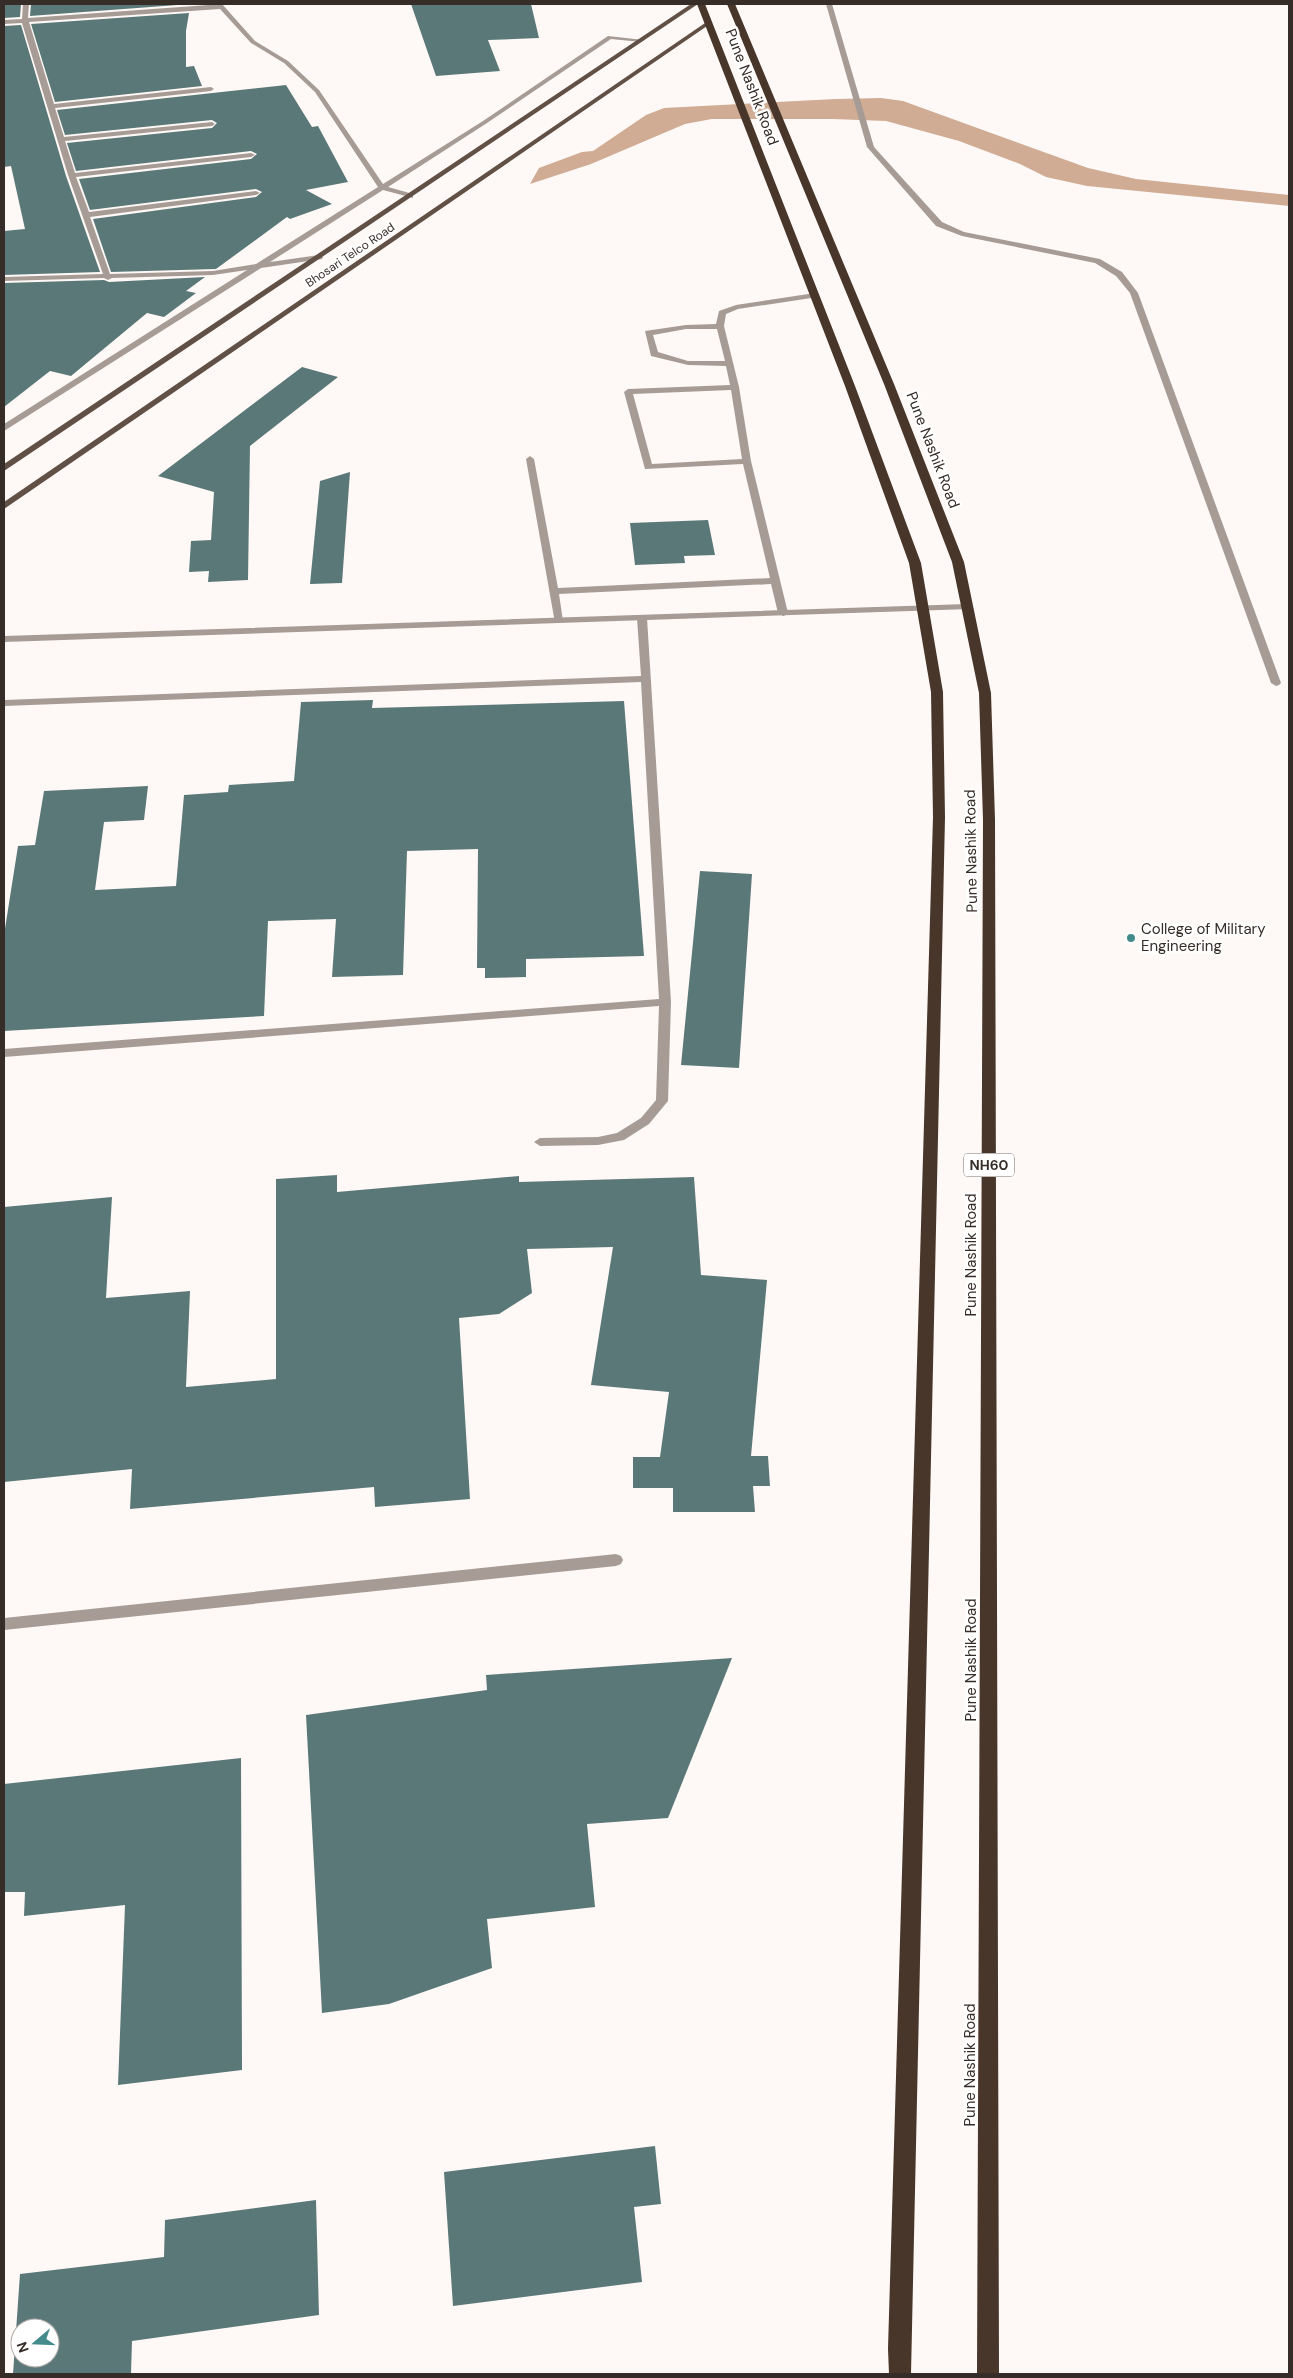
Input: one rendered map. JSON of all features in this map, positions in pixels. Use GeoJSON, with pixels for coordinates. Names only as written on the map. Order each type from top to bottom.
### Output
{"type":"FeatureCollection","features":[{"type":"Feature","properties":{"kind":"highway","name":"Pune Nashik Road"},"geometry":{"type":"LineString","coordinates":[[701,4],[850,386],[915,563],[937,692],[939,818],[899,2350],[900,2374]]}},
{"type":"Feature","properties":{"kind":"highway","name":"Pune Nashik Road"},"geometry":{"type":"LineString","coordinates":[[731,4],[892,393],[958,562],[985,693],[989,820],[988,2374]]}},
{"type":"Feature","properties":{"kind":"main road","name":"Bhosari Telco Road"},"geometry":{"type":"LineString","coordinates":[[4,468],[696,4]]}},
{"type":"Feature","properties":{"kind":"main road","name":"Bhosari Telco Road"},"geometry":{"type":"LineString","coordinates":[[4,506],[708,23]]}},
{"type":"Feature","properties":{"kind":"street"},"geometry":{"type":"LineString","coordinates":[[26,4],[25,21],[72,175],[108,278]]}},
{"type":"Feature","properties":{"kind":"street"},"geometry":{"type":"LineString","coordinates":[[829,4],[871,146],[939,224],[962,234],[1096,262],[1119,274],[1134,293],[1276,683]]}},
{"type":"Feature","properties":{"kind":"street"},"geometry":{"type":"LineString","coordinates":[[4,22],[220,6],[253,42],[286,62],[317,91],[382,187],[410,196]]}},
{"type":"Feature","properties":{"kind":"street"},"geometry":{"type":"LineString","coordinates":[[4,428],[485,122],[610,37],[641,40]]}},
{"type":"Feature","properties":{"kind":"street"},"geometry":{"type":"LineString","coordinates":[[51,106],[211,89]]}},
{"type":"Feature","properties":{"kind":"street"},"geometry":{"type":"LineString","coordinates":[[61,139],[212,124]]}},
{"type":"Feature","properties":{"kind":"street"},"geometry":{"type":"LineString","coordinates":[[72,175],[251,155]]}},
{"type":"Feature","properties":{"kind":"street"},"geometry":{"type":"LineString","coordinates":[[86,215],[256,193]]}},
{"type":"Feature","properties":{"kind":"street"},"geometry":{"type":"LineString","coordinates":[[4,279],[213,274],[319,257]]}},
{"type":"Feature","properties":{"kind":"street"},"geometry":{"type":"LineString","coordinates":[[782,613],[747,461],[735,387],[720,326],[722,313],[736,307],[815,295]]}},
{"type":"Feature","properties":{"kind":"street"},"geometry":{"type":"LineString","coordinates":[[720,326],[686,327],[648,333],[654,354],[688,363],[729,364]]}},
{"type":"Feature","properties":{"kind":"street"},"geometry":{"type":"LineString","coordinates":[[735,387],[628,392],[648,467],[747,461]]}},
{"type":"Feature","properties":{"kind":"street"},"geometry":{"type":"LineString","coordinates":[[530,459],[558,621]]}},
{"type":"Feature","properties":{"kind":"street"},"geometry":{"type":"LineString","coordinates":[[554,591],[775,581]]}},
{"type":"Feature","properties":{"kind":"street"},"geometry":{"type":"LineString","coordinates":[[4,640],[967,607]]}},
{"type":"Feature","properties":{"kind":"street"},"geometry":{"type":"LineString","coordinates":[[540,1142],[598,1141],[620,1137],[645,1121],[662,1100],[665,1002],[642,618]]}},
{"type":"Feature","properties":{"kind":"street"},"geometry":{"type":"LineString","coordinates":[[4,703],[645,679]]}},
{"type":"Feature","properties":{"kind":"street"},"geometry":{"type":"LineString","coordinates":[[4,1053],[665,1002]]}},
{"type":"Feature","properties":{"kind":"street"},"geometry":{"type":"LineString","coordinates":[[4,1624],[616,1560]]}},
{"type":"Feature","properties":{"kind":"shaded area"},"geometry":{"type":"Polygon","coordinates":[[[881,98],[903,101],[1088,168],[1136,179],[1289,195],[1289,206],[1087,186],[1046,177],[1020,164],[959,141],[886,121],[832,119],[712,119],[685,124],[591,164],[530,184],[539,168],[582,152],[593,151],[646,115],[664,108],[881,98]]]}},
{"type":"Feature","properties":{"kind":"building"},"geometry":{"type":"Polygon","coordinates":[[[4,4],[21,4],[20,17],[4,18],[4,4]]]}},
{"type":"Feature","properties":{"kind":"building"},"geometry":{"type":"Polygon","coordinates":[[[31,4],[191,4],[30,16],[31,4]]]}},
{"type":"Feature","properties":{"kind":"building"},"geometry":{"type":"Polygon","coordinates":[[[411,4],[531,4],[539,38],[488,40],[500,71],[436,76],[411,4]]]}},
{"type":"Feature","properties":{"kind":"building"},"geometry":{"type":"Polygon","coordinates":[[[189,13],[186,31],[186,67],[194,66],[202,86],[55,102],[31,24],[189,13]]]}},
{"type":"Feature","properties":{"kind":"building"},"geometry":{"type":"Polygon","coordinates":[[[21,25],[66,176],[100,272],[4,275],[4,231],[25,229],[11,166],[4,167],[4,26],[21,25]]]}},
{"type":"Feature","properties":{"kind":"building"},"geometry":{"type":"Polygon","coordinates":[[[286,85],[312,127],[318,126],[348,182],[306,190],[332,204],[290,219],[287,217],[216,269],[111,272],[93,219],[256,197],[262,192],[256,189],[90,210],[79,179],[251,159],[257,154],[251,151],[76,171],[67,143],[212,128],[217,123],[212,120],[65,135],[57,110],[286,85]]]}},
{"type":"Feature","properties":{"kind":"building"},"geometry":{"type":"Polygon","coordinates":[[[205,277],[186,291],[196,293],[164,317],[147,313],[71,376],[50,371],[4,407],[4,283],[104,280],[109,282],[205,277]]]}},
{"type":"Feature","properties":{"kind":"building"},"geometry":{"type":"Polygon","coordinates":[[[302,367],[338,377],[250,446],[248,580],[208,582],[209,571],[189,572],[191,541],[211,540],[214,492],[158,476],[302,367]]]}},
{"type":"Feature","properties":{"kind":"building"},"geometry":{"type":"Polygon","coordinates":[[[350,472],[342,583],[310,584],[320,481],[350,472]]]}},
{"type":"Feature","properties":{"kind":"building"},"geometry":{"type":"Polygon","coordinates":[[[708,520],[715,555],[684,556],[685,563],[635,565],[630,523],[708,520]]]}},
{"type":"Feature","properties":{"kind":"building"},"geometry":{"type":"Polygon","coordinates":[[[373,700],[372,708],[624,701],[644,956],[526,959],[526,977],[485,978],[485,968],[477,968],[478,849],[407,851],[403,975],[332,977],[336,919],[268,921],[264,1016],[4,1031],[4,935],[18,846],[35,845],[44,791],[148,786],[144,820],[104,822],[95,890],[176,886],[184,795],[228,792],[229,785],[294,781],[301,702],[373,700]]]}},
{"type":"Feature","properties":{"kind":"building"},"geometry":{"type":"Polygon","coordinates":[[[700,871],[752,874],[739,1068],[681,1065],[700,871]]]}},
{"type":"Feature","properties":{"kind":"building"},"geometry":{"type":"Polygon","coordinates":[[[337,1175],[337,1192],[519,1176],[519,1182],[694,1177],[701,1275],[767,1280],[751,1456],[768,1456],[770,1486],[753,1486],[755,1512],[673,1512],[673,1488],[633,1488],[633,1457],[660,1457],[669,1392],[591,1385],[613,1247],[527,1249],[532,1293],[499,1314],[459,1318],[470,1499],[375,1507],[374,1487],[130,1509],[132,1469],[4,1482],[4,1207],[112,1197],[106,1298],[190,1291],[186,1387],[276,1379],[276,1179],[337,1175]]]}},
{"type":"Feature","properties":{"kind":"building"},"geometry":{"type":"Polygon","coordinates":[[[732,1658],[668,1818],[587,1824],[595,1907],[487,1919],[492,1968],[389,2004],[322,2013],[306,1715],[487,1690],[486,1675],[732,1658]]]}},
{"type":"Feature","properties":{"kind":"building"},"geometry":{"type":"Polygon","coordinates":[[[241,1758],[242,2070],[118,2085],[125,1905],[24,1916],[25,1892],[4,1892],[4,1784],[241,1758]]]}},
{"type":"Feature","properties":{"kind":"building"},"geometry":{"type":"Polygon","coordinates":[[[655,2146],[661,2204],[634,2207],[642,2282],[453,2306],[444,2172],[655,2146]]]}},
{"type":"Feature","properties":{"kind":"building"},"geometry":{"type":"Polygon","coordinates":[[[316,2200],[319,2315],[132,2341],[131,2374],[13,2374],[13,2368],[60,2368],[60,2318],[17,2318],[20,2274],[164,2257],[165,2220],[316,2200]]]}},
{"type":"Feature","properties":{"kind":"place","name":"College of Military Engineering"},"geometry":{"type":"Point","coordinates":[1131,938]}}]}
